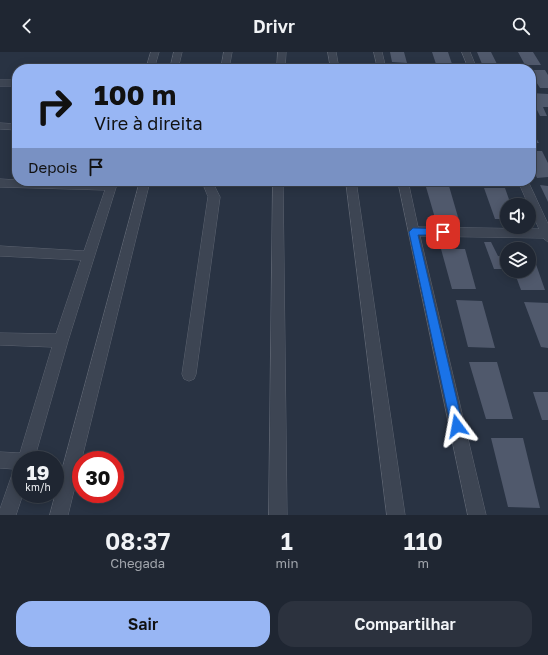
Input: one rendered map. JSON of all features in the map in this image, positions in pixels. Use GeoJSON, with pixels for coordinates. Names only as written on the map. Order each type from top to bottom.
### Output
{"type":"FeatureCollection","features":[{"type":"Feature","properties":{"kind":"street"},"geometry":{"type":"LineString","coordinates":[[151,64],[155,52]]}},
{"type":"Feature","properties":{"kind":"street"},"geometry":{"type":"LineString","coordinates":[[175,64],[178,52]]}},
{"type":"Feature","properties":{"kind":"street"},"geometry":{"type":"LineString","coordinates":[[226,64],[228,52]]}},
{"type":"Feature","properties":{"kind":"street"},"geometry":{"type":"LineString","coordinates":[[281,64],[282,52]]}},
{"type":"Feature","properties":{"kind":"street"},"geometry":{"type":"LineString","coordinates":[[332,52],[334,64]]}},
{"type":"Feature","properties":{"kind":"street"},"geometry":{"type":"LineString","coordinates":[[378,52],[381,64]]}},
{"type":"Feature","properties":{"kind":"street"},"geometry":{"type":"LineString","coordinates":[[466,52],[471,64]]}},
{"type":"Feature","properties":{"kind":"street"},"geometry":{"type":"LineString","coordinates":[[0,83],[12,83]]}},
{"type":"Feature","properties":{"kind":"street"},"geometry":{"type":"LineString","coordinates":[[0,126],[12,127]]}},
{"type":"Feature","properties":{"kind":"street"},"geometry":{"type":"LineString","coordinates":[[0,183],[12,183]]}},
{"type":"Feature","properties":{"kind":"street"},"geometry":{"type":"LineString","coordinates":[[29,451],[87,256],[111,186]]}},
{"type":"Feature","properties":{"kind":"street"},"geometry":{"type":"LineString","coordinates":[[59,515],[144,186]]}},
{"type":"Feature","properties":{"kind":"street"},"geometry":{"type":"LineString","coordinates":[[190,374],[214,197],[210,186]]}},
{"type":"Feature","properties":{"kind":"street"},"geometry":{"type":"LineString","coordinates":[[278,186],[278,515]]}},
{"type":"Feature","properties":{"kind":"street"},"geometry":{"type":"LineString","coordinates":[[352,186],[396,515]]}},
{"type":"Feature","properties":{"kind":"street"},"geometry":{"type":"LineString","coordinates":[[404,186],[477,515]]}},
{"type":"Feature","properties":{"kind":"street"},"geometry":{"type":"LineString","coordinates":[[413,232],[548,235],[525,186]]}},
{"type":"Feature","properties":{"kind":"street"},"geometry":{"type":"LineString","coordinates":[[0,251],[87,256]]}},
{"type":"Feature","properties":{"kind":"street"},"geometry":{"type":"LineString","coordinates":[[0,339],[61,341]]}},
{"type":"Feature","properties":{"kind":"street"},"geometry":{"type":"LineString","coordinates":[[0,460],[12,461]]}},
{"type":"Feature","properties":{"kind":"street"},"geometry":{"type":"LineString","coordinates":[[7,515],[12,500]]}},
{"type":"Feature","properties":{"kind":"building"},"geometry":{"type":"Polygon","coordinates":[[[390,52],[404,52],[407,63],[392,62],[390,52]]]}},
{"type":"Feature","properties":{"kind":"building"},"geometry":{"type":"Polygon","coordinates":[[[432,52],[448,52],[452,64],[436,64],[432,52]]]}},
{"type":"Feature","properties":{"kind":"building"},"geometry":{"type":"Polygon","coordinates":[[[477,52],[491,52],[497,64],[482,64],[477,52]]]}},
{"type":"Feature","properties":{"kind":"building"},"geometry":{"type":"Polygon","coordinates":[[[518,52],[533,52],[541,65],[536,64],[524,64],[518,52]]]}},
{"type":"Feature","properties":{"kind":"building"},"geometry":{"type":"Polygon","coordinates":[[[536,70],[545,70],[548,75],[548,88],[540,88],[536,82],[536,70]]]}},
{"type":"Feature","properties":{"kind":"building"},"geometry":{"type":"Polygon","coordinates":[[[536,93],[548,94],[548,107],[543,107],[547,116],[540,116],[536,108],[536,93]]]}},
{"type":"Feature","properties":{"kind":"building"},"geometry":{"type":"Polygon","coordinates":[[[536,151],[542,151],[548,163],[548,177],[537,178],[536,151]]]}},
{"type":"Feature","properties":{"kind":"building"},"geometry":{"type":"Polygon","coordinates":[[[540,185],[548,186],[548,202],[540,185]]]}},
{"type":"Feature","properties":{"kind":"building"},"geometry":{"type":"Polygon","coordinates":[[[449,186],[458,217],[435,218],[426,187],[449,186]]]}},
{"type":"Feature","properties":{"kind":"building"},"geometry":{"type":"Polygon","coordinates":[[[484,188],[505,188],[509,198],[500,198],[500,219],[495,219],[484,188]]]}},
{"type":"Feature","properties":{"kind":"building"},"geometry":{"type":"Polygon","coordinates":[[[484,242],[491,242],[498,256],[500,256],[500,269],[494,269],[484,242]]]}},
{"type":"Feature","properties":{"kind":"building"},"geometry":{"type":"Polygon","coordinates":[[[441,249],[465,249],[476,289],[452,289],[441,249]]]}},
{"type":"Feature","properties":{"kind":"building"},"geometry":{"type":"Polygon","coordinates":[[[536,264],[545,290],[521,290],[517,278],[536,278],[536,264]]]}},
{"type":"Feature","properties":{"kind":"building"},"geometry":{"type":"Polygon","coordinates":[[[456,300],[482,301],[495,348],[468,347],[456,300]]]}},
{"type":"Feature","properties":{"kind":"building"},"geometry":{"type":"Polygon","coordinates":[[[524,302],[548,303],[548,348],[541,347],[524,302]]]}},
{"type":"Feature","properties":{"kind":"building"},"geometry":{"type":"Polygon","coordinates":[[[469,362],[497,362],[513,419],[486,419],[469,362]]]}},
{"type":"Feature","properties":{"kind":"building"},"geometry":{"type":"Polygon","coordinates":[[[533,392],[548,392],[548,420],[542,420],[533,392]]]}},
{"type":"Feature","properties":{"kind":"building"},"geometry":{"type":"Polygon","coordinates":[[[491,438],[523,438],[540,508],[508,507],[491,438]]]}},
{"type":"Feature","properties":{"kind":"route"},"geometry":{"type":"LineString","coordinates":[[443,232],[413,232],[457,426]]}}]}
